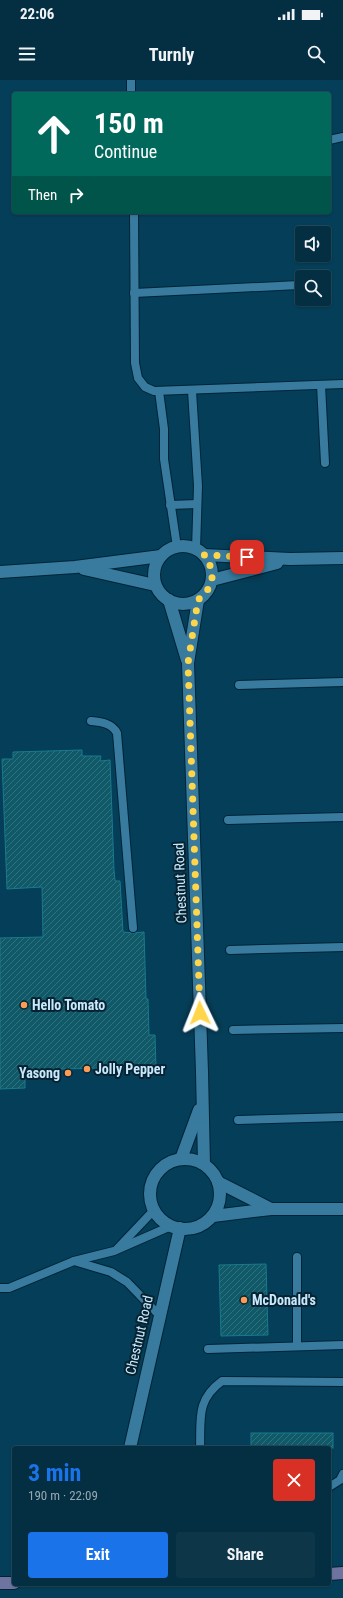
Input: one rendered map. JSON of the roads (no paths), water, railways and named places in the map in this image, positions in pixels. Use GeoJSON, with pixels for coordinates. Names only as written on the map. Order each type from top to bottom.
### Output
{"type":"FeatureCollection","features":[{"type":"Feature","properties":{"kind":"main road"},"geometry":{"type":"LineString","coordinates":[[331,1574],[343,1573]]}},
{"type":"Feature","properties":{"kind":"street"},"geometry":{"type":"LineString","coordinates":[[200,552],[211,567],[212,580],[209,588],[198,600],[190,603],[179,604],[169,600],[161,594],[156,585],[154,574],[156,565],[161,556],[168,550],[177,547],[187,546],[200,552],[290,559],[343,558]]}},
{"type":"Feature","properties":{"kind":"street"},"geometry":{"type":"LineString","coordinates":[[0,572],[75,567],[161,556]]}},
{"type":"Feature","properties":{"kind":"street"},"geometry":{"type":"LineString","coordinates":[[212,580],[290,559]]}},
{"type":"Feature","properties":{"kind":"street"},"geometry":{"type":"LineString","coordinates":[[75,567],[156,585]]}},
{"type":"Feature","properties":{"kind":"street","name":"Chestnut Road"},"geometry":{"type":"LineString","coordinates":[[169,600],[188,663]]}},
{"type":"Feature","properties":{"kind":"street","name":"Chestnut Road"},"geometry":{"type":"LineString","coordinates":[[198,600],[188,663],[204,1164]]}},
{"type":"Feature","properties":{"kind":"street","name":"Chestnut Road"},"geometry":{"type":"LineString","coordinates":[[182,1159],[202,1103]]}},
{"type":"Feature","properties":{"kind":"street"},"geometry":{"type":"LineString","coordinates":[[182,1159],[193,1160],[204,1164],[213,1172],[218,1182],[221,1194],[219,1205],[213,1216],[194,1228],[175,1227],[161,1219],[154,1210],[151,1199],[151,1188],[154,1177],[161,1168],[182,1159]]}},
{"type":"Feature","properties":{"kind":"street"},"geometry":{"type":"LineString","coordinates":[[218,1182],[271,1210]]}},
{"type":"Feature","properties":{"kind":"street"},"geometry":{"type":"LineString","coordinates":[[213,1216],[271,1210],[343,1210]]}},
{"type":"Feature","properties":{"kind":"street","name":"Chestnut Road"},"geometry":{"type":"LineString","coordinates":[[130,1446],[159,1315],[175,1227]]}},
{"type":"Feature","properties":{"kind":"lane"},"geometry":{"type":"LineString","coordinates":[[131,80],[131,92]]}},
{"type":"Feature","properties":{"kind":"lane"},"geometry":{"type":"LineString","coordinates":[[331,140],[343,137]]}},
{"type":"Feature","properties":{"kind":"lane"},"geometry":{"type":"LineString","coordinates":[[134,214],[135,363],[138,378],[148,389],[159,391],[192,391],[343,384]]}},
{"type":"Feature","properties":{"kind":"lane"},"geometry":{"type":"LineString","coordinates":[[134,293],[295,285]]}},
{"type":"Feature","properties":{"kind":"lane"},"geometry":{"type":"LineString","coordinates":[[321,385],[325,463]]}},
{"type":"Feature","properties":{"kind":"lane"},"geometry":{"type":"LineString","coordinates":[[159,391],[164,429],[164,459],[177,547]]}},
{"type":"Feature","properties":{"kind":"lane"},"geometry":{"type":"LineString","coordinates":[[192,391],[198,478],[197,504],[200,552]]}},
{"type":"Feature","properties":{"kind":"lane"},"geometry":{"type":"LineString","coordinates":[[170,505],[197,504]]}},
{"type":"Feature","properties":{"kind":"lane"},"geometry":{"type":"LineString","coordinates":[[240,685],[343,682]]}},
{"type":"Feature","properties":{"kind":"lane"},"geometry":{"type":"LineString","coordinates":[[91,721],[102,722],[111,726],[117,733],[132,928]]}},
{"type":"Feature","properties":{"kind":"lane"},"geometry":{"type":"LineString","coordinates":[[228,820],[343,817]]}},
{"type":"Feature","properties":{"kind":"lane"},"geometry":{"type":"LineString","coordinates":[[230,950],[343,947]]}},
{"type":"Feature","properties":{"kind":"lane"},"geometry":{"type":"LineString","coordinates":[[233,1030],[343,1028]]}},
{"type":"Feature","properties":{"kind":"lane"},"geometry":{"type":"LineString","coordinates":[[238,1120],[343,1117]]}},
{"type":"Feature","properties":{"kind":"lane"},"geometry":{"type":"LineString","coordinates":[[114,1251],[154,1210]]}},
{"type":"Feature","properties":{"kind":"lane"},"geometry":{"type":"LineString","coordinates":[[0,1288],[9,1288],[74,1261],[114,1251],[175,1227]]}},
{"type":"Feature","properties":{"kind":"lane"},"geometry":{"type":"LineString","coordinates":[[297,1257],[297,1346]]}},
{"type":"Feature","properties":{"kind":"lane"},"geometry":{"type":"LineString","coordinates":[[74,1261],[111,1272],[127,1282],[159,1315]]}},
{"type":"Feature","properties":{"kind":"lane"},"geometry":{"type":"LineString","coordinates":[[208,1349],[343,1345]]}},
{"type":"Feature","properties":{"kind":"lane"},"geometry":{"type":"LineString","coordinates":[[200,1446],[201,1417],[204,1399],[212,1388],[222,1381],[343,1382]]}},
{"type":"Feature","properties":{"kind":"lane"},"geometry":{"type":"LineString","coordinates":[[331,1486],[340,1480],[343,1474]]}},
{"type":"Feature","properties":{"kind":"place","name":"Hello Tomato"},"geometry":{"type":"Point","coordinates":[24,1005]}},
{"type":"Feature","properties":{"kind":"place","name":"Jolly Pepper"},"geometry":{"type":"Point","coordinates":[87,1069]}},
{"type":"Feature","properties":{"kind":"place","name":"Yasong"},"geometry":{"type":"Point","coordinates":[68,1073]}},
{"type":"Feature","properties":{"kind":"place","name":"McDonald's"},"geometry":{"type":"Point","coordinates":[244,1300]}}]}
